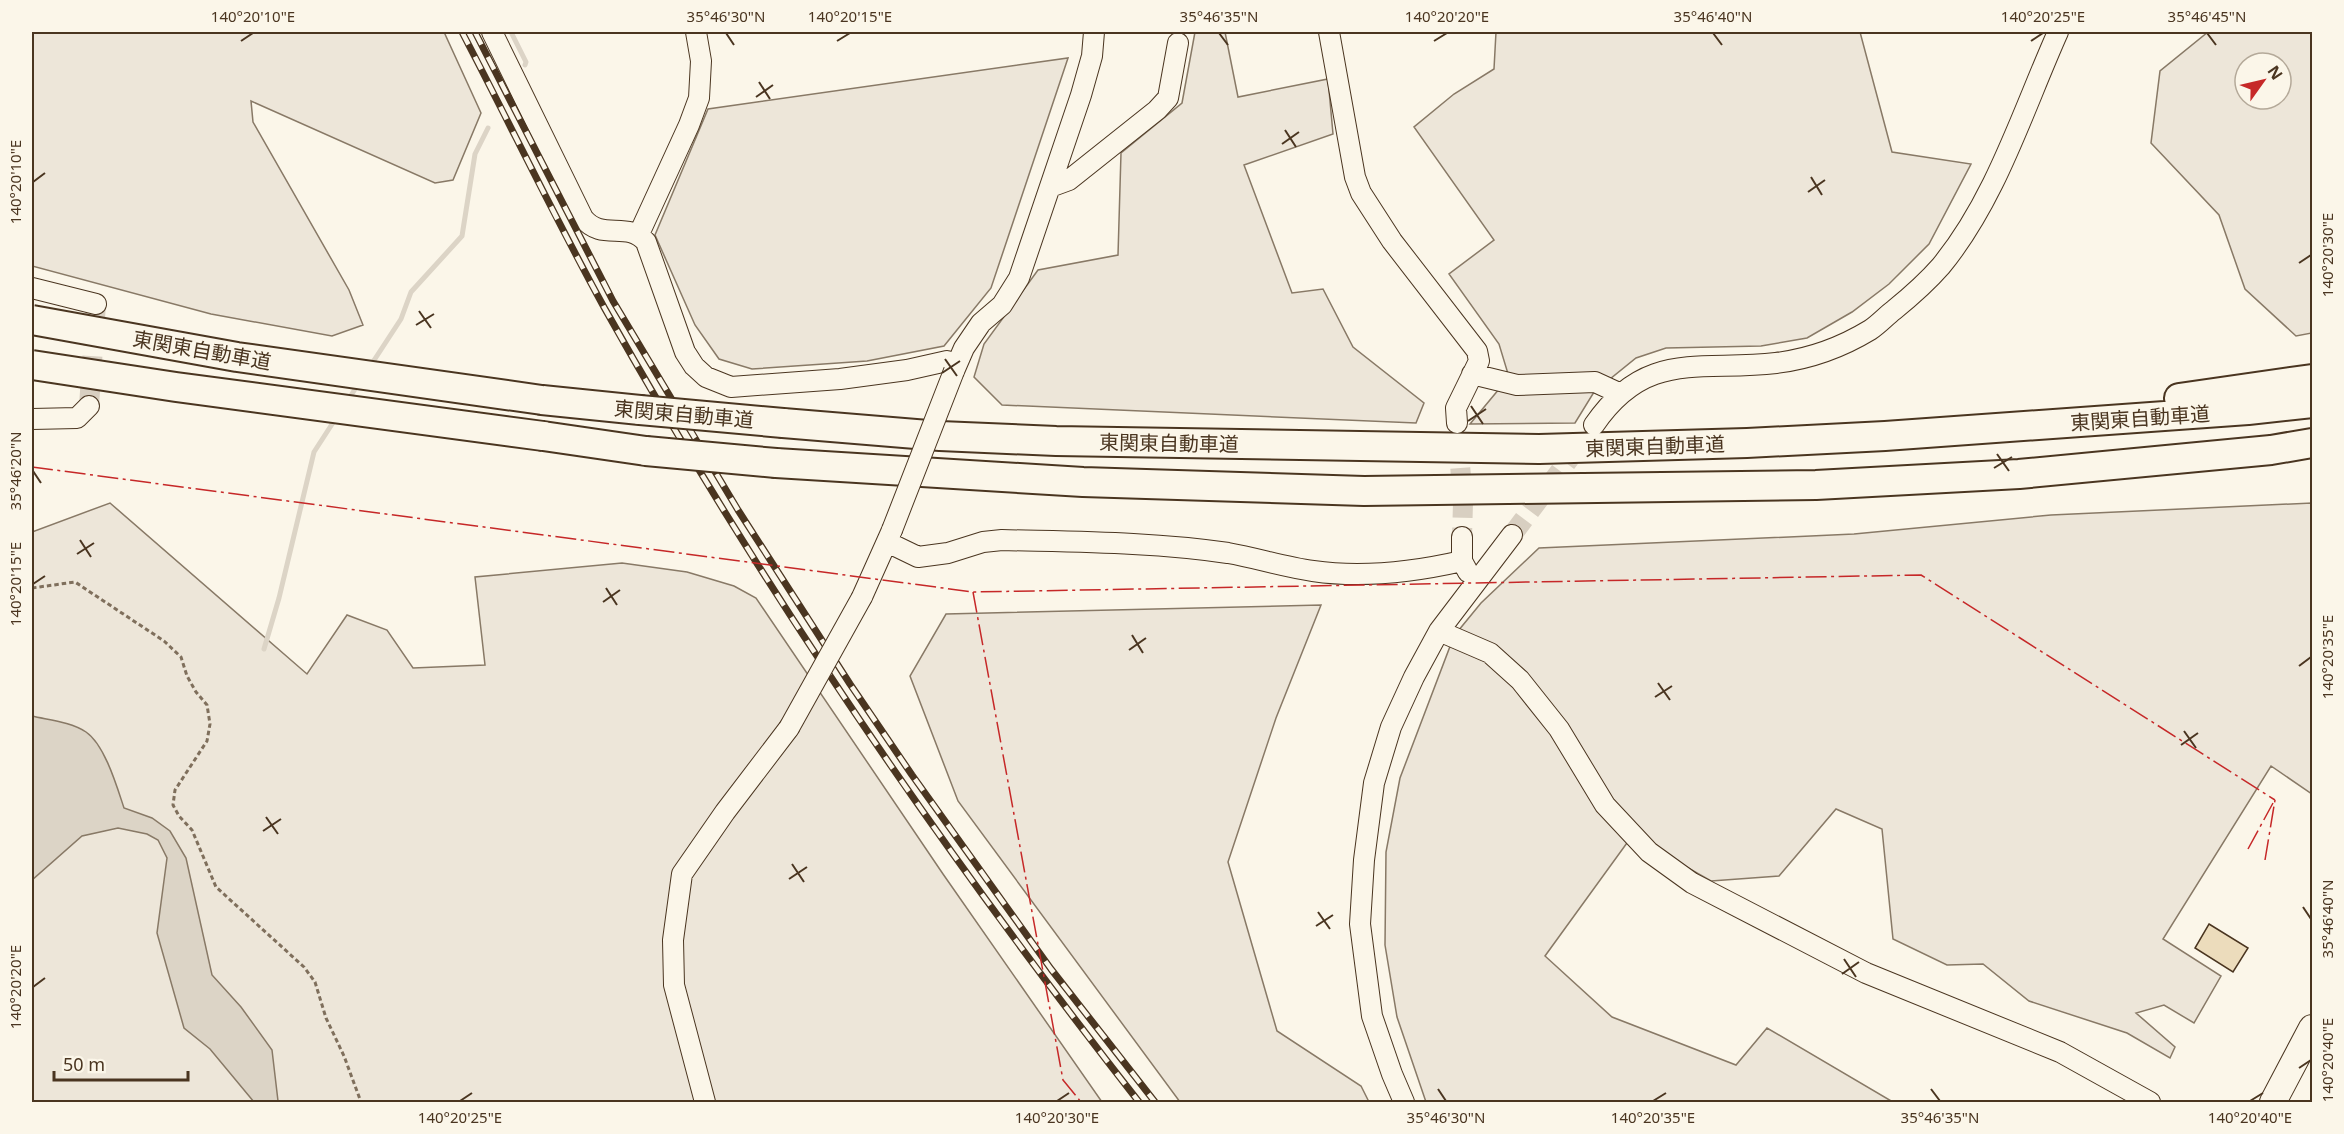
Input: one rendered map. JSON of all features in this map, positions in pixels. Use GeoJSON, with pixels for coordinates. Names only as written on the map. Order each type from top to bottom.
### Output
{"type":"FeatureCollection","features":[{"type":"Feature","properties":{"kind":"highway","name":"東関東自動車道"},"geometry":{"type":"LineString","coordinates":[[32,320],[237,357],[542,400],[940,436],[1056,441],[1484,449],[1747,443],[1885,436],[2248,410],[2313,403]]}},
{"type":"Feature","properties":{"kind":"highway","name":"東関東自動車道"},"geometry":{"type":"LineString","coordinates":[[32,365],[176,387],[645,450],[776,463],[1083,483],[1364,491],[1816,485],[2019,474],[2313,445]]}},
{"type":"Feature","properties":{"kind":"highway"},"geometry":{"type":"LineString","coordinates":[[1885,436],[2313,379]]}},
{"type":"Feature","properties":{"kind":"main road"},"geometry":{"type":"LineString","coordinates":[[2273,1102],[2313,1028]]}},
{"type":"Feature","properties":{"kind":"street"},"geometry":{"type":"LineString","coordinates":[[492,32],[583,218],[590,226],[600,231],[627,231],[639,234],[646,242],[685,352],[694,366],[716,383],[731,387],[829,380],[947,361],[956,368]]}},
{"type":"Feature","properties":{"kind":"street"},"geometry":{"type":"LineString","coordinates":[[639,234],[699,98],[701,61],[696,32]]}},
{"type":"Feature","properties":{"kind":"street"},"geometry":{"type":"LineString","coordinates":[[705,1102],[675,985],[673,940],[682,874],[725,812],[789,728],[862,597],[890,536],[964,348],[981,323],[1002,305],[1019,278],[1092,56],[1094,32]]}},
{"type":"Feature","properties":{"kind":"street"},"geometry":{"type":"LineString","coordinates":[[1329,32],[1355,177],[1361,193],[1410,267],[1477,351],[1479,361],[1456,408],[1457,423]]}},
{"type":"Feature","properties":{"kind":"street"},"geometry":{"type":"LineString","coordinates":[[1594,425],[1621,394],[1638,381],[1661,370],[1693,366],[1774,363],[1815,355],[1871,329],[1906,300],[1940,266],[1969,225],[1998,172],[2058,32]]}},
{"type":"Feature","properties":{"kind":"street"},"geometry":{"type":"LineString","coordinates":[[1050,187],[1069,180],[1168,98],[1178,43]]}},
{"type":"Feature","properties":{"kind":"street"},"geometry":{"type":"LineString","coordinates":[[32,288],[96,304]]}},
{"type":"Feature","properties":{"kind":"street"},"geometry":{"type":"LineString","coordinates":[[1472,374],[1517,385],[1595,382],[1621,394]]}},
{"type":"Feature","properties":{"kind":"street"},"geometry":{"type":"LineString","coordinates":[[32,419],[76,418],[89,406]]}},
{"type":"Feature","properties":{"kind":"street"},"geometry":{"type":"LineString","coordinates":[[1404,1102],[1372,1016],[1360,924],[1364,860],[1374,783],[1392,727],[1414,677],[1439,630],[1512,535]]}},
{"type":"Feature","properties":{"kind":"street"},"geometry":{"type":"LineString","coordinates":[[890,536],[918,557],[948,553],[983,542],[1002,540],[1166,547],[1229,554],[1311,571],[1339,574],[1377,574],[1462,561]]}},
{"type":"Feature","properties":{"kind":"street"},"geometry":{"type":"LineString","coordinates":[[1462,537],[1462,561],[1474,583]]}},
{"type":"Feature","properties":{"kind":"street"},"geometry":{"type":"LineString","coordinates":[[1439,630],[1490,653],[1520,680],[1559,729],[1605,805],[1649,852],[1692,883],[1866,973],[2060,1052],[2150,1102]]}},
{"type":"Feature","properties":{"kind":"path"},"geometry":{"type":"LineString","coordinates":[[32,588],[75,582],[164,641],[182,657],[187,676],[207,705],[210,724],[207,741],[175,790],[173,804],[179,816],[192,830],[216,887],[304,967],[315,982],[326,1018],[344,1056],[361,1102]]}},
{"type":"Feature","properties":{"kind":"shaded area"},"geometry":{"type":"Polygon","coordinates":[[[32,32],[444,32],[481,113],[453,180],[435,183],[251,101],[253,122],[349,290],[363,325],[332,336],[211,314],[32,266],[32,32]]]}},
{"type":"Feature","properties":{"kind":"shaded area"},"geometry":{"type":"Polygon","coordinates":[[[1195,32],[1225,32],[1238,97],[1328,79],[1333,134],[1244,165],[1292,293],[1323,289],[1353,347],[1424,403],[1416,423],[1002,405],[974,377],[984,344],[1038,270],[1118,255],[1121,153],[1182,103],[1195,32]]]}},
{"type":"Feature","properties":{"kind":"shaded area"},"geometry":{"type":"Polygon","coordinates":[[[1496,32],[1860,32],[1892,152],[1971,164],[1929,244],[1889,284],[1852,312],[1807,338],[1761,346],[1666,348],[1636,358],[1594,392],[1575,423],[1470,424],[1509,377],[1499,344],[1449,274],[1494,240],[1414,127],[1454,94],[1494,69],[1496,32]]]}},
{"type":"Feature","properties":{"kind":"shaded area"},"geometry":{"type":"Polygon","coordinates":[[[2208,32],[2312,32],[2312,333],[2296,336],[2245,289],[2219,215],[2151,143],[2160,71],[2208,32]]]}},
{"type":"Feature","properties":{"kind":"shaded area"},"geometry":{"type":"Polygon","coordinates":[[[1068,58],[991,288],[944,346],[867,361],[752,369],[719,359],[695,325],[655,235],[708,109],[1068,58]]]}},
{"type":"Feature","properties":{"kind":"shaded area"},"geometry":{"type":"Polygon","coordinates":[[[110,503],[307,674],[347,615],[387,630],[413,668],[485,665],[475,577],[622,563],[687,572],[734,586],[756,598],[943,874],[1102,1102],[32,1102],[32,532],[110,503]]]}},
{"type":"Feature","properties":{"kind":"shaded area"},"geometry":{"type":"Polygon","coordinates":[[[2312,503],[2312,794],[2271,766],[2163,939],[2221,976],[2194,1023],[2164,1005],[2136,1013],[2175,1047],[2170,1058],[2127,1033],[2029,1001],[1983,964],[1947,965],[1893,939],[1882,829],[1836,809],[1779,876],[1711,881],[1632,836],[1545,956],[1612,1017],[1736,1065],[1767,1028],[1893,1102],[1426,1102],[1397,1017],[1385,945],[1386,852],[1400,778],[1454,636],[1481,603],[1539,548],[1854,534],[2051,515],[2312,503]]]}},
{"type":"Feature","properties":{"kind":"shaded area"},"geometry":{"type":"Polygon","coordinates":[[[1321,605],[1276,718],[1228,862],[1277,1031],[1361,1086],[1369,1102],[1180,1102],[958,801],[910,676],[946,614],[1321,605]]]}},
{"type":"Feature","properties":{"kind":"shaded area"},"geometry":{"type":"Polygon","coordinates":[[[32,716],[67,724],[86,732],[105,756],[124,808],[152,818],[170,831],[186,858],[212,975],[241,1007],[272,1050],[277,1102],[254,1102],[210,1049],[184,1028],[157,933],[167,858],[158,840],[147,834],[118,828],[82,836],[32,880],[32,716]]]}},
{"type":"Feature","properties":{"kind":"building"},"geometry":{"type":"Polygon","coordinates":[[[2209,924],[2248,948],[2233,972],[2195,948],[2209,924]]]}},
{"type":"Feature","properties":{"kind":"waterway"},"geometry":{"type":"LineString","coordinates":[[511,32],[526,62],[525,65]]}},
{"type":"Feature","properties":{"kind":"waterway"},"geometry":{"type":"LineString","coordinates":[[369,368],[401,319],[411,292],[462,236],[475,154],[488,128]]}},
{"type":"Feature","properties":{"kind":"waterway"},"geometry":{"type":"LineString","coordinates":[[348,400],[359,383]]}},
{"type":"Feature","properties":{"kind":"waterway"},"geometry":{"type":"LineString","coordinates":[[264,649],[279,598],[314,452],[336,418]]}},
{"type":"Feature","properties":{"kind":"tunnel"},"geometry":{"type":"LineString","coordinates":[[89,406],[96,304]]}},
{"type":"Feature","properties":{"kind":"tunnel"},"geometry":{"type":"LineString","coordinates":[[1458,438],[1463,503],[1462,537]]}},
{"type":"Feature","properties":{"kind":"tunnel"},"geometry":{"type":"LineString","coordinates":[[1512,535],[1582,442]]}},
{"type":"Feature","properties":{"kind":"railway"},"geometry":{"type":"LineString","coordinates":[[462,32],[605,309],[727,515],[791,616],[925,815],[1066,1008],[1139,1102]]}},
{"type":"Feature","properties":{"kind":"railway"},"geometry":{"type":"LineString","coordinates":[[475,32],[613,301],[738,510],[850,684],[912,775],[1051,969],[1155,1102]]}},
{"type":"Feature","properties":{"kind":"power"},"geometry":{"type":"LineString","coordinates":[[32,467],[973,592],[1921,575],[2275,800]]}},
{"type":"Feature","properties":{"kind":"power"},"geometry":{"type":"LineString","coordinates":[[973,592],[1063,1080],[1081,1102]]}},
{"type":"Feature","properties":{"kind":"power"},"geometry":{"type":"LineString","coordinates":[[2265,860],[2275,800]]}},
{"type":"Feature","properties":{"kind":"power"},"geometry":{"type":"LineString","coordinates":[[2248,849],[2273,803]]}}]}
